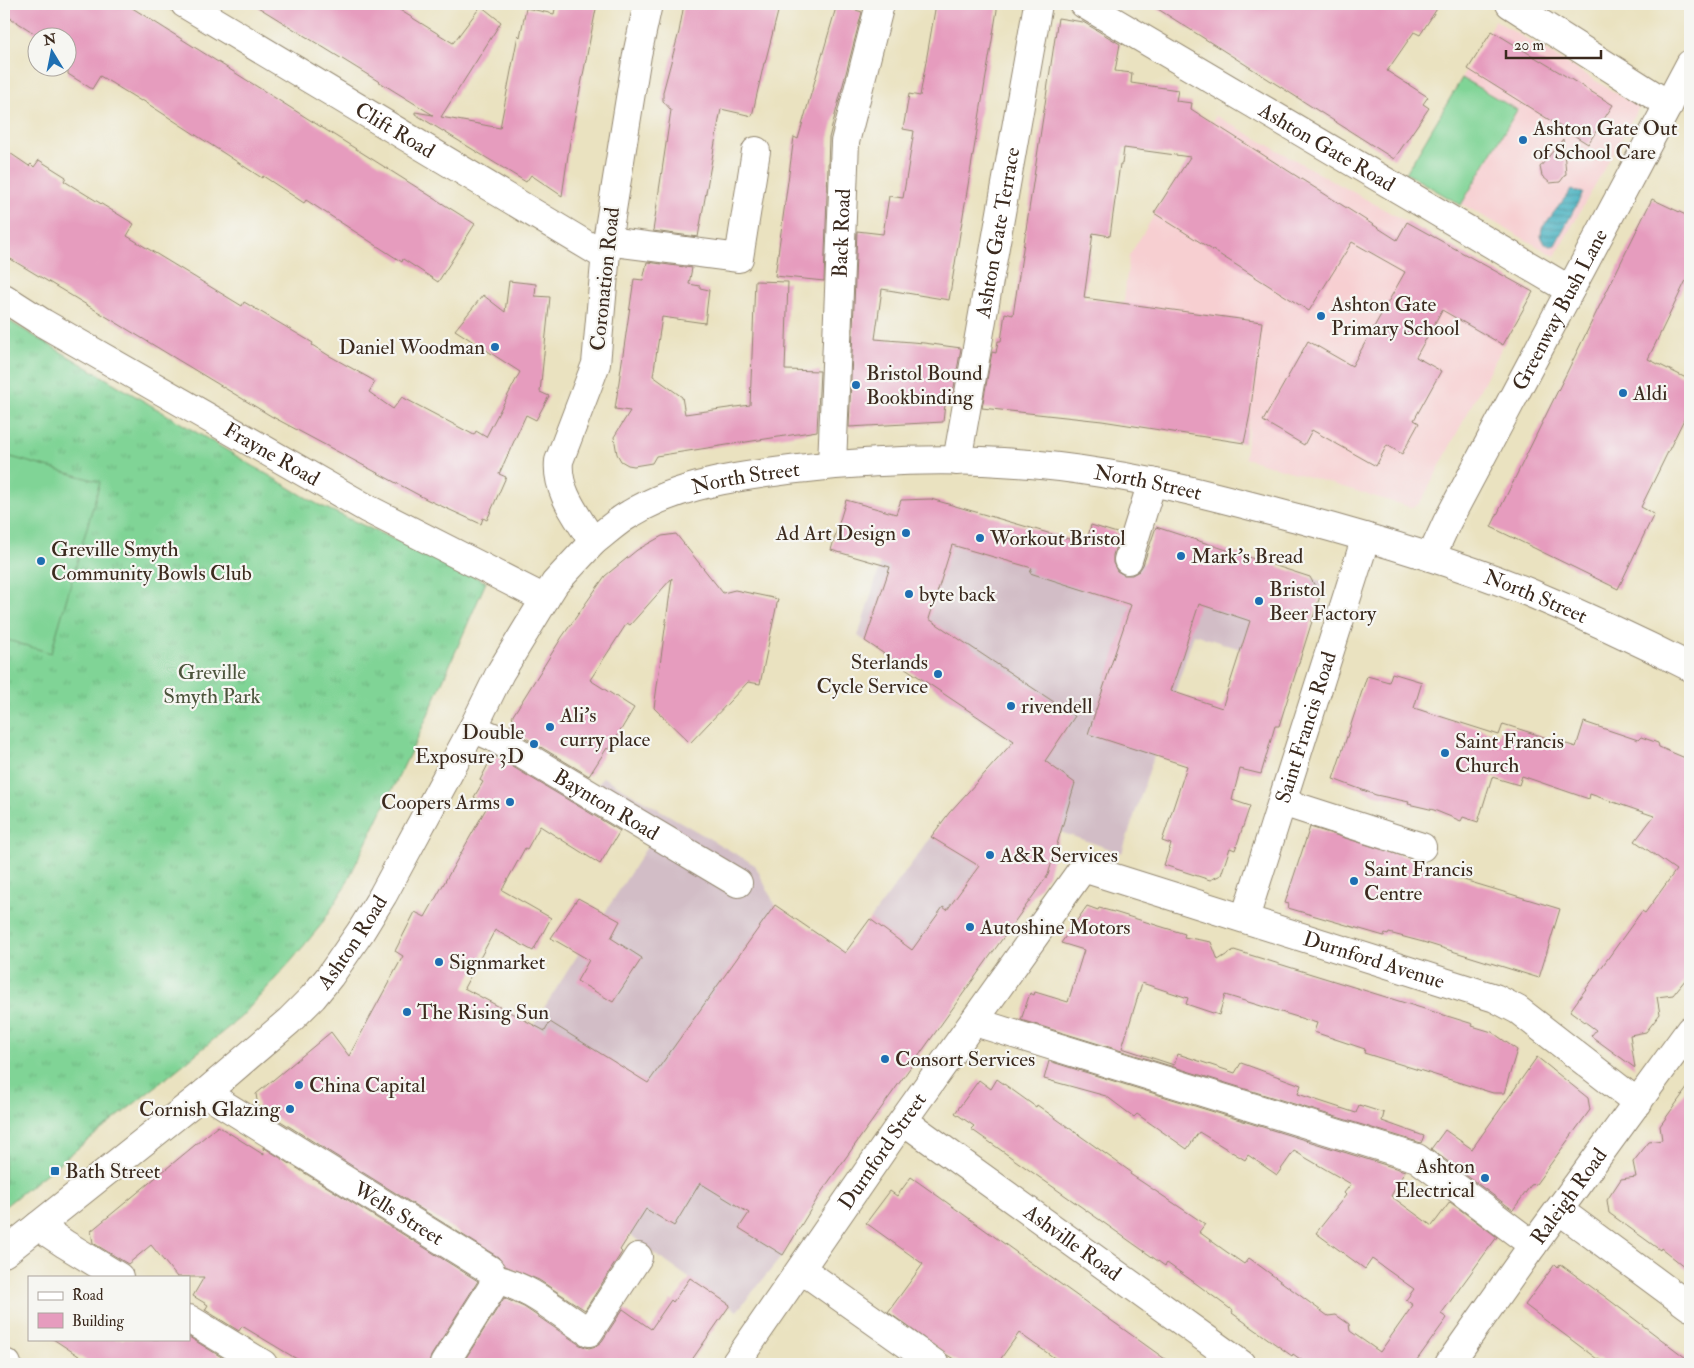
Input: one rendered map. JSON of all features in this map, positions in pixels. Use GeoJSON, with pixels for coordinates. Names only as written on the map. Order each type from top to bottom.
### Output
{"type":"FeatureCollection","features":[{"type":"Feature","properties":{"kind":"street","name":"Clift Road"},"geometry":{"type":"LineString","coordinates":[[185,4],[606,248]]}},
{"type":"Feature","properties":{"kind":"street","name":"Coronation Road"},"geometry":{"type":"LineString","coordinates":[[593,542],[562,489],[558,469],[559,461],[596,364],[606,248],[637,56],[648,4]]}},
{"type":"Feature","properties":{"kind":"street","name":"Back Road"},"geometry":{"type":"LineString","coordinates":[[832,465],[845,142],[880,4]]}},
{"type":"Feature","properties":{"kind":"street","name":"Ashton Gate Terrace"},"geometry":{"type":"LineString","coordinates":[[957,461],[1038,4]]}},
{"type":"Feature","properties":{"kind":"street","name":"Ashton Gate Road"},"geometry":{"type":"LineString","coordinates":[[1084,4],[1570,290]]}},
{"type":"Feature","properties":{"kind":"street"},"geometry":{"type":"LineString","coordinates":[[1510,4],[1669,105]]}},
{"type":"Feature","properties":{"kind":"street","name":"Greenway Bush Lane"},"geometry":{"type":"LineString","coordinates":[[1431,557],[1446,522],[1690,64]]}},
{"type":"Feature","properties":{"kind":"street"},"geometry":{"type":"LineString","coordinates":[[606,248],[739,258],[756,151]]}},
{"type":"Feature","properties":{"kind":"street","name":"Frayne Road"},"geometry":{"type":"LineString","coordinates":[[4,298],[43,323],[368,509],[545,599]]}},
{"type":"Feature","properties":{"kind":"street","name":"North Street"},"geometry":{"type":"LineString","coordinates":[[593,542],[628,515],[651,503],[678,492],[743,477],[832,465],[957,461],[1012,462],[1060,467],[1152,482],[1262,509],[1431,557],[1526,592],[1634,638],[1690,667]]}},
{"type":"Feature","properties":{"kind":"street"},"geometry":{"type":"LineString","coordinates":[[1128,560],[1152,482]]}},
{"type":"Feature","properties":{"kind":"street","name":"Saint Francis Road"},"geometry":{"type":"LineString","coordinates":[[1245,918],[1366,537]]}},
{"type":"Feature","properties":{"kind":"street","name":"Ashton Road"},"geometry":{"type":"LineString","coordinates":[[4,1253],[205,1093],[313,997],[330,976],[383,895],[473,728],[500,673],[545,599],[567,570],[593,542]]}},
{"type":"Feature","properties":{"kind":"street","name":"Baynton Road"},"geometry":{"type":"LineString","coordinates":[[473,728],[738,883]]}},
{"type":"Feature","properties":{"kind":"street"},"geometry":{"type":"LineString","coordinates":[[1282,802],[1422,847]]}},
{"type":"Feature","properties":{"kind":"street","name":"Durnford Avenue"},"geometry":{"type":"LineString","coordinates":[[1083,868],[1495,998],[1518,1010],[1638,1103]]}},
{"type":"Feature","properties":{"kind":"street","name":"Durnford Street"},"geometry":{"type":"LineString","coordinates":[[735,1364],[1083,868]]}},
{"type":"Feature","properties":{"kind":"street"},"geometry":{"type":"LineString","coordinates":[[974,1022],[1417,1158],[1533,1246]]}},
{"type":"Feature","properties":{"kind":"street","name":"Raleigh Road"},"geometry":{"type":"LineString","coordinates":[[1452,1363],[1533,1246],[1690,1030]]}},
{"type":"Feature","properties":{"kind":"street","name":"Wells Street"},"geometry":{"type":"LineString","coordinates":[[205,1093],[490,1270],[494,1279],[523,1289],[589,1332],[638,1256]]}},
{"type":"Feature","properties":{"kind":"street","name":"Ashville Road"},"geometry":{"type":"LineString","coordinates":[[904,1121],[1241,1364]]}},
{"type":"Feature","properties":{"kind":"street"},"geometry":{"type":"LineString","coordinates":[[1559,1210],[1690,1307]]}},
{"type":"Feature","properties":{"kind":"street"},"geometry":{"type":"LineString","coordinates":[[38,1226],[116,1276]]}},
{"type":"Feature","properties":{"kind":"street"},"geometry":{"type":"LineString","coordinates":[[801,1269],[934,1364]]}},
{"type":"Feature","properties":{"kind":"street"},"geometry":{"type":"LineString","coordinates":[[444,1364],[492,1288],[494,1279]]}},
{"type":"Feature","properties":{"kind":"street"},"geometry":{"type":"LineString","coordinates":[[190,1320],[263,1364]]}},
{"type":"Feature","properties":{"kind":"shaded area","name":"Ashton Gate Out of School Care"},"geometry":{"type":"Polygon","coordinates":[[[1495,20],[1639,107],[1555,256],[1406,173],[1495,20]]]}},
{"type":"Feature","properties":{"kind":"shaded area","name":"Ashton Gate Primary School"},"geometry":{"type":"Polygon","coordinates":[[[1216,116],[1533,292],[1503,345],[1421,502],[1416,506],[1410,507],[1245,458],[1257,355],[1121,329],[1129,256],[1216,116]]]}},
{"type":"Feature","properties":{"kind":"shaded area"},"geometry":{"type":"Polygon","coordinates":[[[931,499],[1085,544],[1091,525],[1114,532],[1108,554],[1144,564],[1156,527],[1324,582],[1293,666],[1194,634],[1122,853],[1060,832],[1048,874],[822,1191],[783,1255],[737,1311],[653,1253],[630,1234],[465,1132],[524,1043],[533,1025],[652,839],[586,803],[603,777],[755,865],[775,905],[845,953],[949,813],[1013,742],[858,636],[901,500],[931,499]]]}},
{"type":"Feature","properties":{"kind":"green space"},"geometry":{"type":"Polygon","coordinates":[[[1462,78],[1517,110],[1461,205],[1406,173],[1462,78]]]}},
{"type":"Feature","properties":{"kind":"green space","name":"Greville Smyth Park"},"geometry":{"type":"Polygon","coordinates":[[[4,318],[317,504],[486,582],[419,735],[343,890],[321,925],[241,1017],[4,1207],[4,318]]]}},
{"type":"Feature","properties":{"kind":"green space","name":"Greville Smyth Community Bowls Club"},"geometry":{"type":"Polygon","coordinates":[[[4,455],[100,482],[51,653],[4,639],[4,455]]]}},
{"type":"Feature","properties":{"kind":"water"},"geometry":{"type":"Polygon","coordinates":[[[1571,190],[1583,193],[1555,245],[1545,244],[1541,236],[1542,228],[1571,190]]]}},
{"type":"Feature","properties":{"kind":"building"},"geometry":{"type":"Polygon","coordinates":[[[4,4],[126,4],[475,224],[438,282],[403,259],[402,262],[306,200],[304,203],[263,176],[262,178],[142,100],[100,76],[92,89],[74,78],[78,78],[78,28],[28,29],[4,14],[4,4]]]}},
{"type":"Feature","properties":{"kind":"building"},"geometry":{"type":"Polygon","coordinates":[[[253,4],[390,4],[453,43],[481,6],[501,22],[441,117],[500,128],[518,35],[520,37],[526,8],[554,14],[556,4],[597,4],[570,141],[562,196],[531,175],[526,182],[415,114],[415,112],[433,115],[253,4]]]}},
{"type":"Feature","properties":{"kind":"building"},"geometry":{"type":"Polygon","coordinates":[[[684,4],[780,4],[752,116],[721,109],[698,237],[653,231],[671,110],[663,101],[663,92],[679,32],[684,4]]]}},
{"type":"Feature","properties":{"kind":"building"},"geometry":{"type":"Polygon","coordinates":[[[837,4],[862,12],[829,138],[824,281],[775,276],[794,137],[798,139],[837,4]]]}},
{"type":"Feature","properties":{"kind":"building"},"geometry":{"type":"Polygon","coordinates":[[[936,4],[998,4],[949,300],[882,289],[875,339],[961,348],[951,404],[945,404],[943,422],[849,427],[857,231],[883,234],[889,196],[903,198],[914,131],[903,129],[909,94],[920,96],[936,4]]]}},
{"type":"Feature","properties":{"kind":"building"},"geometry":{"type":"Polygon","coordinates":[[[1150,4],[1440,4],[1420,35],[1414,32],[1387,71],[1428,97],[1423,104],[1429,108],[1394,159],[1150,4]]]}},
{"type":"Feature","properties":{"kind":"building"},"geometry":{"type":"Polygon","coordinates":[[[1058,18],[1083,22],[1120,44],[1115,71],[1132,73],[1131,83],[1178,90],[1176,101],[1192,103],[1191,109],[1397,240],[1407,222],[1533,292],[1503,345],[1442,310],[1416,357],[1441,371],[1414,420],[1419,423],[1402,454],[1387,445],[1376,466],[1312,430],[1304,445],[1263,421],[1308,341],[1352,366],[1405,272],[1352,242],[1309,311],[1154,213],[1190,157],[1124,148],[1110,236],[1093,233],[1084,298],[1262,322],[1250,414],[1244,443],[1102,421],[982,408],[992,352],[996,353],[998,341],[1001,341],[1005,313],[1013,315],[1058,18]]]}},
{"type":"Feature","properties":{"kind":"building"},"geometry":{"type":"Polygon","coordinates":[[[1492,31],[1613,105],[1588,144],[1468,69],[1492,31]]]}},
{"type":"Feature","properties":{"kind":"building"},"geometry":{"type":"Polygon","coordinates":[[[1563,139],[1566,174],[1560,182],[1550,183],[1542,176],[1540,167],[1563,139]]]}},
{"type":"Feature","properties":{"kind":"building"},"geometry":{"type":"Polygon","coordinates":[[[4,149],[29,166],[31,164],[34,167],[39,160],[66,177],[64,181],[134,224],[127,236],[242,306],[244,302],[313,343],[312,345],[328,355],[371,379],[375,382],[369,392],[393,409],[402,397],[474,435],[476,431],[486,437],[520,372],[455,330],[483,295],[505,312],[509,281],[536,284],[535,296],[550,297],[540,392],[549,396],[536,420],[526,415],[499,474],[506,477],[487,520],[483,518],[481,524],[428,500],[271,416],[4,255],[4,149]]]}},
{"type":"Feature","properties":{"kind":"building","name":"Aldi"},"geometry":{"type":"Polygon","coordinates":[[[1652,199],[1690,217],[1690,272],[1648,359],[1690,380],[1690,407],[1641,507],[1654,514],[1618,589],[1491,527],[1652,199]]]}},
{"type":"Feature","properties":{"kind":"building"},"geometry":{"type":"Polygon","coordinates":[[[647,262],[692,268],[689,284],[709,290],[705,323],[662,317],[653,376],[682,397],[685,414],[750,405],[755,281],[788,282],[785,370],[820,371],[817,431],[656,456],[652,463],[634,466],[621,461],[617,454],[614,437],[630,411],[615,409],[634,279],[643,280],[647,262]]]}},
{"type":"Feature","properties":{"kind":"building"},"geometry":{"type":"Polygon","coordinates":[[[931,499],[1086,544],[1091,525],[1120,534],[1113,555],[1113,563],[1117,571],[1124,575],[1132,575],[1139,571],[1143,565],[1156,527],[1310,577],[1320,596],[1279,726],[1275,726],[1261,774],[1240,769],[1232,800],[1250,806],[1235,850],[1230,848],[1221,875],[1210,880],[1164,865],[1171,844],[1162,841],[1187,766],[1088,734],[1131,605],[1030,573],[1032,568],[952,545],[929,619],[1075,716],[1045,761],[1075,783],[1048,875],[822,1191],[783,1255],[739,1228],[749,1213],[700,1183],[674,1226],[646,1209],[620,1250],[622,1252],[585,1310],[539,1280],[505,1266],[498,1257],[258,1107],[256,1094],[331,1032],[349,1056],[403,956],[395,951],[415,912],[425,917],[488,805],[474,797],[483,782],[480,780],[493,755],[620,831],[600,864],[540,826],[527,849],[525,848],[502,890],[551,918],[533,951],[495,930],[464,988],[545,1031],[550,1022],[648,1083],[775,905],[845,953],[870,919],[912,950],[943,907],[947,910],[979,866],[931,837],[949,813],[1014,741],[865,641],[890,567],[831,550],[846,500],[896,514],[901,500],[931,499]],[[1199,604],[1171,691],[1222,708],[1250,621],[1199,604]]]}},
{"type":"Feature","properties":{"kind":"building"},"geometry":{"type":"Polygon","coordinates":[[[676,534],[723,593],[735,590],[778,599],[760,684],[748,682],[690,743],[654,708],[672,578],[630,625],[627,623],[590,680],[634,708],[609,750],[607,748],[589,776],[509,728],[514,718],[512,717],[562,637],[605,576],[637,550],[662,536],[676,534]]]}},
{"type":"Feature","properties":{"kind":"building"},"geometry":{"type":"Polygon","coordinates":[[[1392,673],[1422,682],[1414,708],[1499,735],[1503,724],[1576,747],[1584,722],[1638,740],[1641,737],[1658,743],[1659,747],[1690,760],[1690,974],[1673,995],[1657,997],[1660,1014],[1646,1032],[1630,1035],[1635,1068],[1591,1036],[1596,1030],[1570,1011],[1642,911],[1645,913],[1676,870],[1635,841],[1654,816],[1590,794],[1589,799],[1522,776],[1519,785],[1492,777],[1478,822],[1463,817],[1461,821],[1434,810],[1376,795],[1333,779],[1367,676],[1389,682],[1392,673]]]}},
{"type":"Feature","properties":{"kind":"building"},"geometry":{"type":"Polygon","coordinates":[[[1310,827],[1422,862],[1421,865],[1464,880],[1560,909],[1539,978],[1423,942],[1389,933],[1384,936],[1288,908],[1289,904],[1285,903],[1310,827]]]}},
{"type":"Feature","properties":{"kind":"building"},"geometry":{"type":"Polygon","coordinates":[[[578,898],[620,921],[611,938],[642,958],[613,1002],[577,981],[589,960],[551,938],[578,898]]]}},
{"type":"Feature","properties":{"kind":"building"},"geometry":{"type":"Polygon","coordinates":[[[1087,906],[1098,910],[1099,908],[1114,912],[1185,934],[1184,937],[1211,942],[1218,960],[1234,950],[1473,1024],[1472,1026],[1492,1032],[1517,1050],[1504,1093],[1493,1093],[1364,1053],[1365,1049],[1314,1032],[1317,1023],[1225,995],[1219,1015],[1186,1004],[1188,998],[1142,983],[1122,1048],[1174,1065],[1178,1054],[1235,1073],[1241,1063],[1301,1085],[1298,1094],[1356,1113],[1359,1105],[1384,1113],[1382,1121],[1424,1136],[1421,1143],[1021,1020],[1030,993],[1034,995],[1035,992],[1068,1002],[1084,950],[1061,943],[1087,906]]]}},
{"type":"Feature","properties":{"kind":"building"},"geometry":{"type":"Polygon","coordinates":[[[1537,1057],[1588,1098],[1590,1110],[1536,1184],[1531,1185],[1513,1210],[1431,1149],[1445,1130],[1472,1149],[1537,1057]]]}},
{"type":"Feature","properties":{"kind":"building"},"geometry":{"type":"Polygon","coordinates":[[[1049,1061],[1405,1171],[1391,1196],[1432,1226],[1450,1202],[1497,1237],[1441,1314],[1447,1318],[1414,1364],[1307,1364],[1293,1354],[1292,1356],[1232,1313],[1233,1311],[1167,1263],[1165,1266],[971,1129],[974,1126],[955,1113],[979,1080],[991,1089],[997,1079],[1131,1172],[1130,1174],[1205,1224],[1199,1232],[1224,1250],[1244,1264],[1249,1258],[1328,1316],[1336,1315],[1349,1324],[1350,1331],[1380,1352],[1413,1305],[1406,1300],[1414,1289],[1372,1259],[1365,1269],[1316,1233],[1346,1195],[1344,1193],[1351,1184],[1294,1151],[1277,1175],[1248,1155],[1245,1160],[1199,1132],[1187,1149],[1137,1114],[1134,1117],[1106,1096],[1044,1079],[1049,1061]]]}},
{"type":"Feature","properties":{"kind":"building"},"geometry":{"type":"Polygon","coordinates":[[[1690,1084],[1690,1271],[1661,1248],[1660,1250],[1609,1213],[1607,1200],[1621,1179],[1636,1177],[1633,1162],[1649,1142],[1662,1140],[1660,1126],[1690,1084]]]}},
{"type":"Feature","properties":{"kind":"building"},"geometry":{"type":"Polygon","coordinates":[[[218,1126],[264,1155],[263,1147],[478,1281],[431,1356],[429,1364],[305,1364],[242,1326],[239,1331],[205,1310],[208,1305],[193,1296],[204,1277],[176,1276],[151,1245],[128,1264],[93,1243],[91,1231],[218,1126]]]}},
{"type":"Feature","properties":{"kind":"building"},"geometry":{"type":"Polygon","coordinates":[[[911,1177],[1172,1364],[1063,1364],[1019,1333],[997,1364],[962,1364],[947,1355],[888,1312],[923,1264],[866,1223],[890,1191],[897,1196],[911,1177]]]}},
{"type":"Feature","properties":{"kind":"building"},"geometry":{"type":"Polygon","coordinates":[[[1555,1264],[1558,1267],[1560,1264],[1604,1296],[1690,1361],[1690,1364],[1606,1364],[1597,1359],[1525,1305],[1555,1264]]]}},
{"type":"Feature","properties":{"kind":"building"},"geometry":{"type":"Polygon","coordinates":[[[690,1278],[730,1305],[689,1364],[462,1364],[504,1298],[524,1307],[580,1345],[589,1348],[596,1346],[602,1341],[623,1309],[651,1329],[671,1300],[673,1302],[690,1278]]]}},
{"type":"Feature","properties":{"kind":"building"},"geometry":{"type":"Polygon","coordinates":[[[190,1338],[223,1358],[219,1364],[91,1364],[55,1340],[190,1340],[190,1338]]]}},
{"type":"Feature","properties":{"kind":"place","name":"Ashton Gate Out of School Care"},"geometry":{"type":"Point","coordinates":[1523,140]}},
{"type":"Feature","properties":{"kind":"place","name":"Ashton Gate Primary School"},"geometry":{"type":"Point","coordinates":[1321,316]}},
{"type":"Feature","properties":{"kind":"place","name":"Daniel Woodman"},"geometry":{"type":"Point","coordinates":[495,347]}},
{"type":"Feature","properties":{"kind":"place","name":"Bristol Bound Bookbinding"},"geometry":{"type":"Point","coordinates":[856,385]}},
{"type":"Feature","properties":{"kind":"place","name":"Aldi"},"geometry":{"type":"Point","coordinates":[1623,393]}},
{"type":"Feature","properties":{"kind":"place","name":"Ad Art Design"},"geometry":{"type":"Point","coordinates":[906,533]}},
{"type":"Feature","properties":{"kind":"place","name":"Workout Bristol"},"geometry":{"type":"Point","coordinates":[980,538]}},
{"type":"Feature","properties":{"kind":"place","name":"Mark's Bread"},"geometry":{"type":"Point","coordinates":[1181,556]}},
{"type":"Feature","properties":{"kind":"place","name":"Greville Smyth Community Bowls Club"},"geometry":{"type":"Point","coordinates":[41,561]}},
{"type":"Feature","properties":{"kind":"place","name":"byte back"},"geometry":{"type":"Point","coordinates":[909,594]}},
{"type":"Feature","properties":{"kind":"place","name":"Bristol Beer Factory"},"geometry":{"type":"Point","coordinates":[1259,601]}},
{"type":"Feature","properties":{"kind":"place","name":"Sterlands Cycle Service"},"geometry":{"type":"Point","coordinates":[938,674]}},
{"type":"Feature","properties":{"kind":"place","name":"rivendell"},"geometry":{"type":"Point","coordinates":[1011,706]}},
{"type":"Feature","properties":{"kind":"place","name":"Ali's curry place"},"geometry":{"type":"Point","coordinates":[550,727]}},
{"type":"Feature","properties":{"kind":"place","name":"Double Exposure 3D"},"geometry":{"type":"Point","coordinates":[534,744]}},
{"type":"Feature","properties":{"kind":"place","name":"Saint Francis Church"},"geometry":{"type":"Point","coordinates":[1445,753]}},
{"type":"Feature","properties":{"kind":"place","name":"Coopers Arms"},"geometry":{"type":"Point","coordinates":[510,802]}},
{"type":"Feature","properties":{"kind":"place","name":"A&R Services"},"geometry":{"type":"Point","coordinates":[990,855]}},
{"type":"Feature","properties":{"kind":"place","name":"Saint Francis Centre"},"geometry":{"type":"Point","coordinates":[1354,881]}},
{"type":"Feature","properties":{"kind":"place","name":"Autoshine Motors"},"geometry":{"type":"Point","coordinates":[970,927]}},
{"type":"Feature","properties":{"kind":"place","name":"Signmarket"},"geometry":{"type":"Point","coordinates":[439,962]}},
{"type":"Feature","properties":{"kind":"place","name":"The Rising Sun"},"geometry":{"type":"Point","coordinates":[407,1012]}},
{"type":"Feature","properties":{"kind":"place","name":"Consort Services"},"geometry":{"type":"Point","coordinates":[885,1059]}},
{"type":"Feature","properties":{"kind":"place","name":"China Capital"},"geometry":{"type":"Point","coordinates":[299,1085]}},
{"type":"Feature","properties":{"kind":"place","name":"Cornish Glazing"},"geometry":{"type":"Point","coordinates":[290,1109]}},
{"type":"Feature","properties":{"kind":"place","name":"Bath Street"},"geometry":{"type":"Point","coordinates":[55,1171]}},
{"type":"Feature","properties":{"kind":"place","name":"Ashton Electrical"},"geometry":{"type":"Point","coordinates":[1485,1178]}}]}
